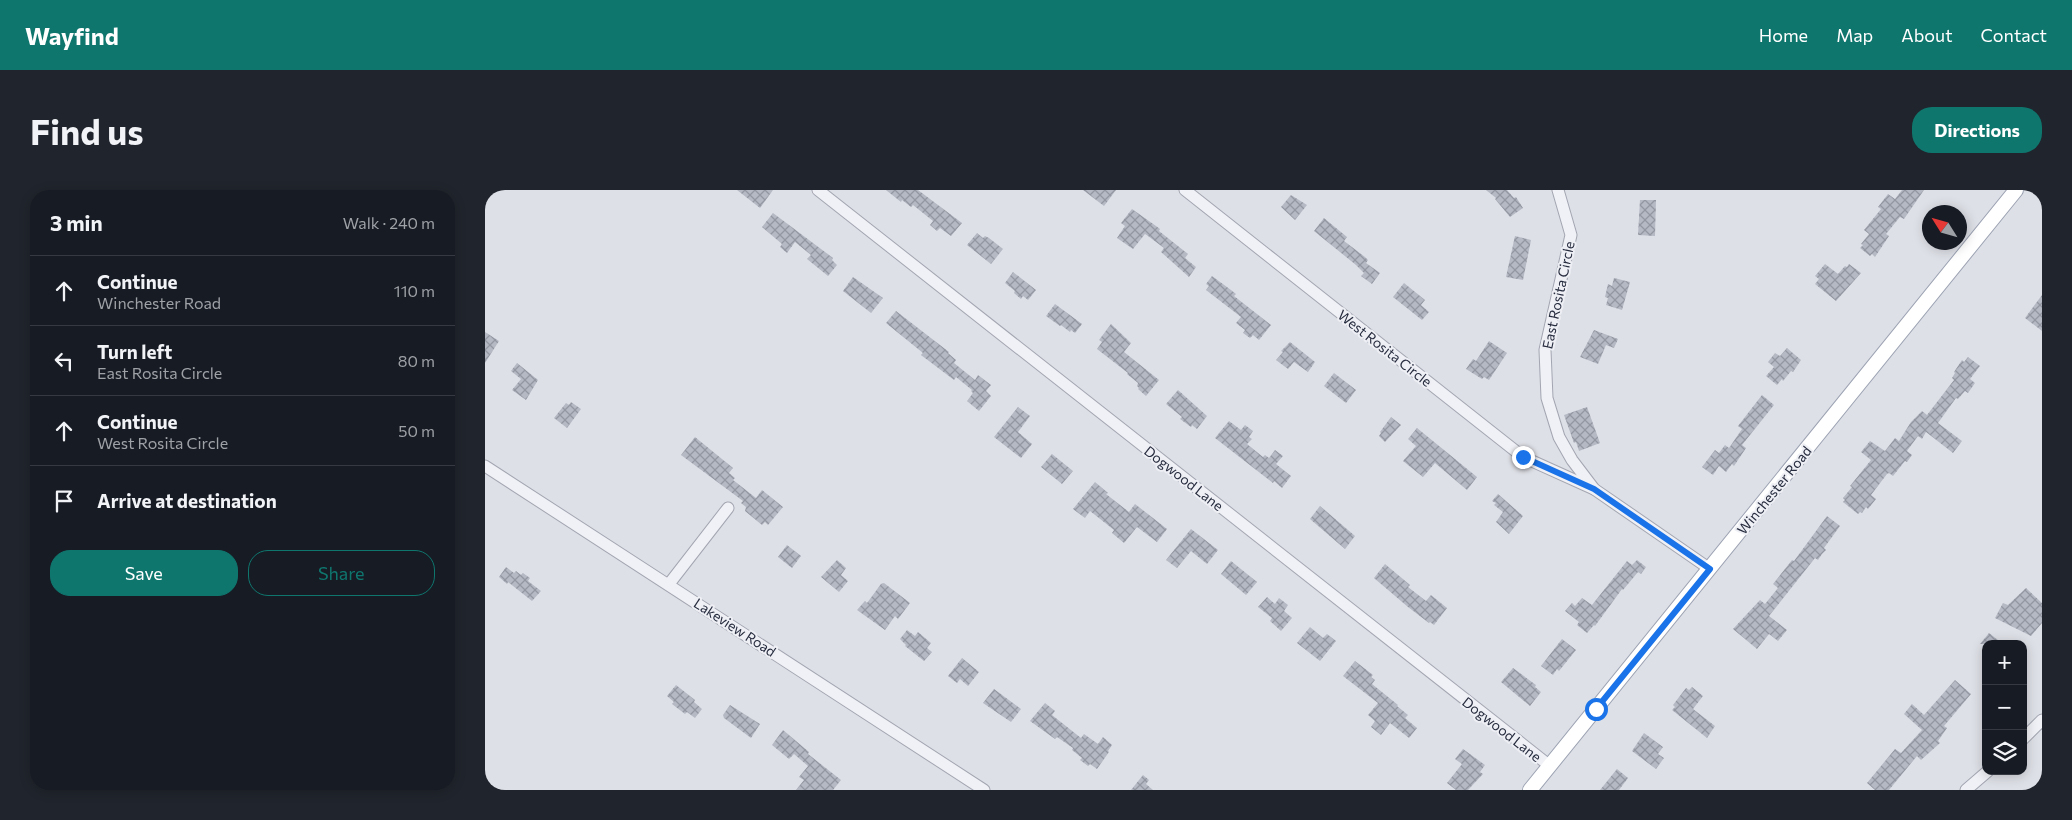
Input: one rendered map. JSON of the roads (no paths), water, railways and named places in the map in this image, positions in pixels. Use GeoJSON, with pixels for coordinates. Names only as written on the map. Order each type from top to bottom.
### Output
{"type":"FeatureCollection","features":[{"type":"Feature","properties":{"kind":"main road","name":"Winchester Road"},"geometry":{"type":"LineString","coordinates":[[1530,790],[2016,190]]}},
{"type":"Feature","properties":{"kind":"street","name":"Dogwood Lane"},"geometry":{"type":"LineString","coordinates":[[818,190],[1549,766]]}},
{"type":"Feature","properties":{"kind":"street","name":"West Rosita Circle"},"geometry":{"type":"LineString","coordinates":[[1185,190],[1523,457],[1594,489]]}},
{"type":"Feature","properties":{"kind":"street","name":"East Rosita Circle"},"geometry":{"type":"LineString","coordinates":[[1559,190],[1571,235],[1545,350],[1547,398],[1563,444],[1572,460],[1594,489],[1710,569]]}},
{"type":"Feature","properties":{"kind":"street","name":"Lakeview Road"},"geometry":{"type":"LineString","coordinates":[[485,466],[984,790]]}},
{"type":"Feature","properties":{"kind":"street"},"geometry":{"type":"LineString","coordinates":[[669,584],[728,508]]}},
{"type":"Feature","properties":{"kind":"street"},"geometry":{"type":"LineString","coordinates":[[2027,735],[2042,720]]}},
{"type":"Feature","properties":{"kind":"street"},"geometry":{"type":"LineString","coordinates":[[1967,790],[1983,775]]}}]}
